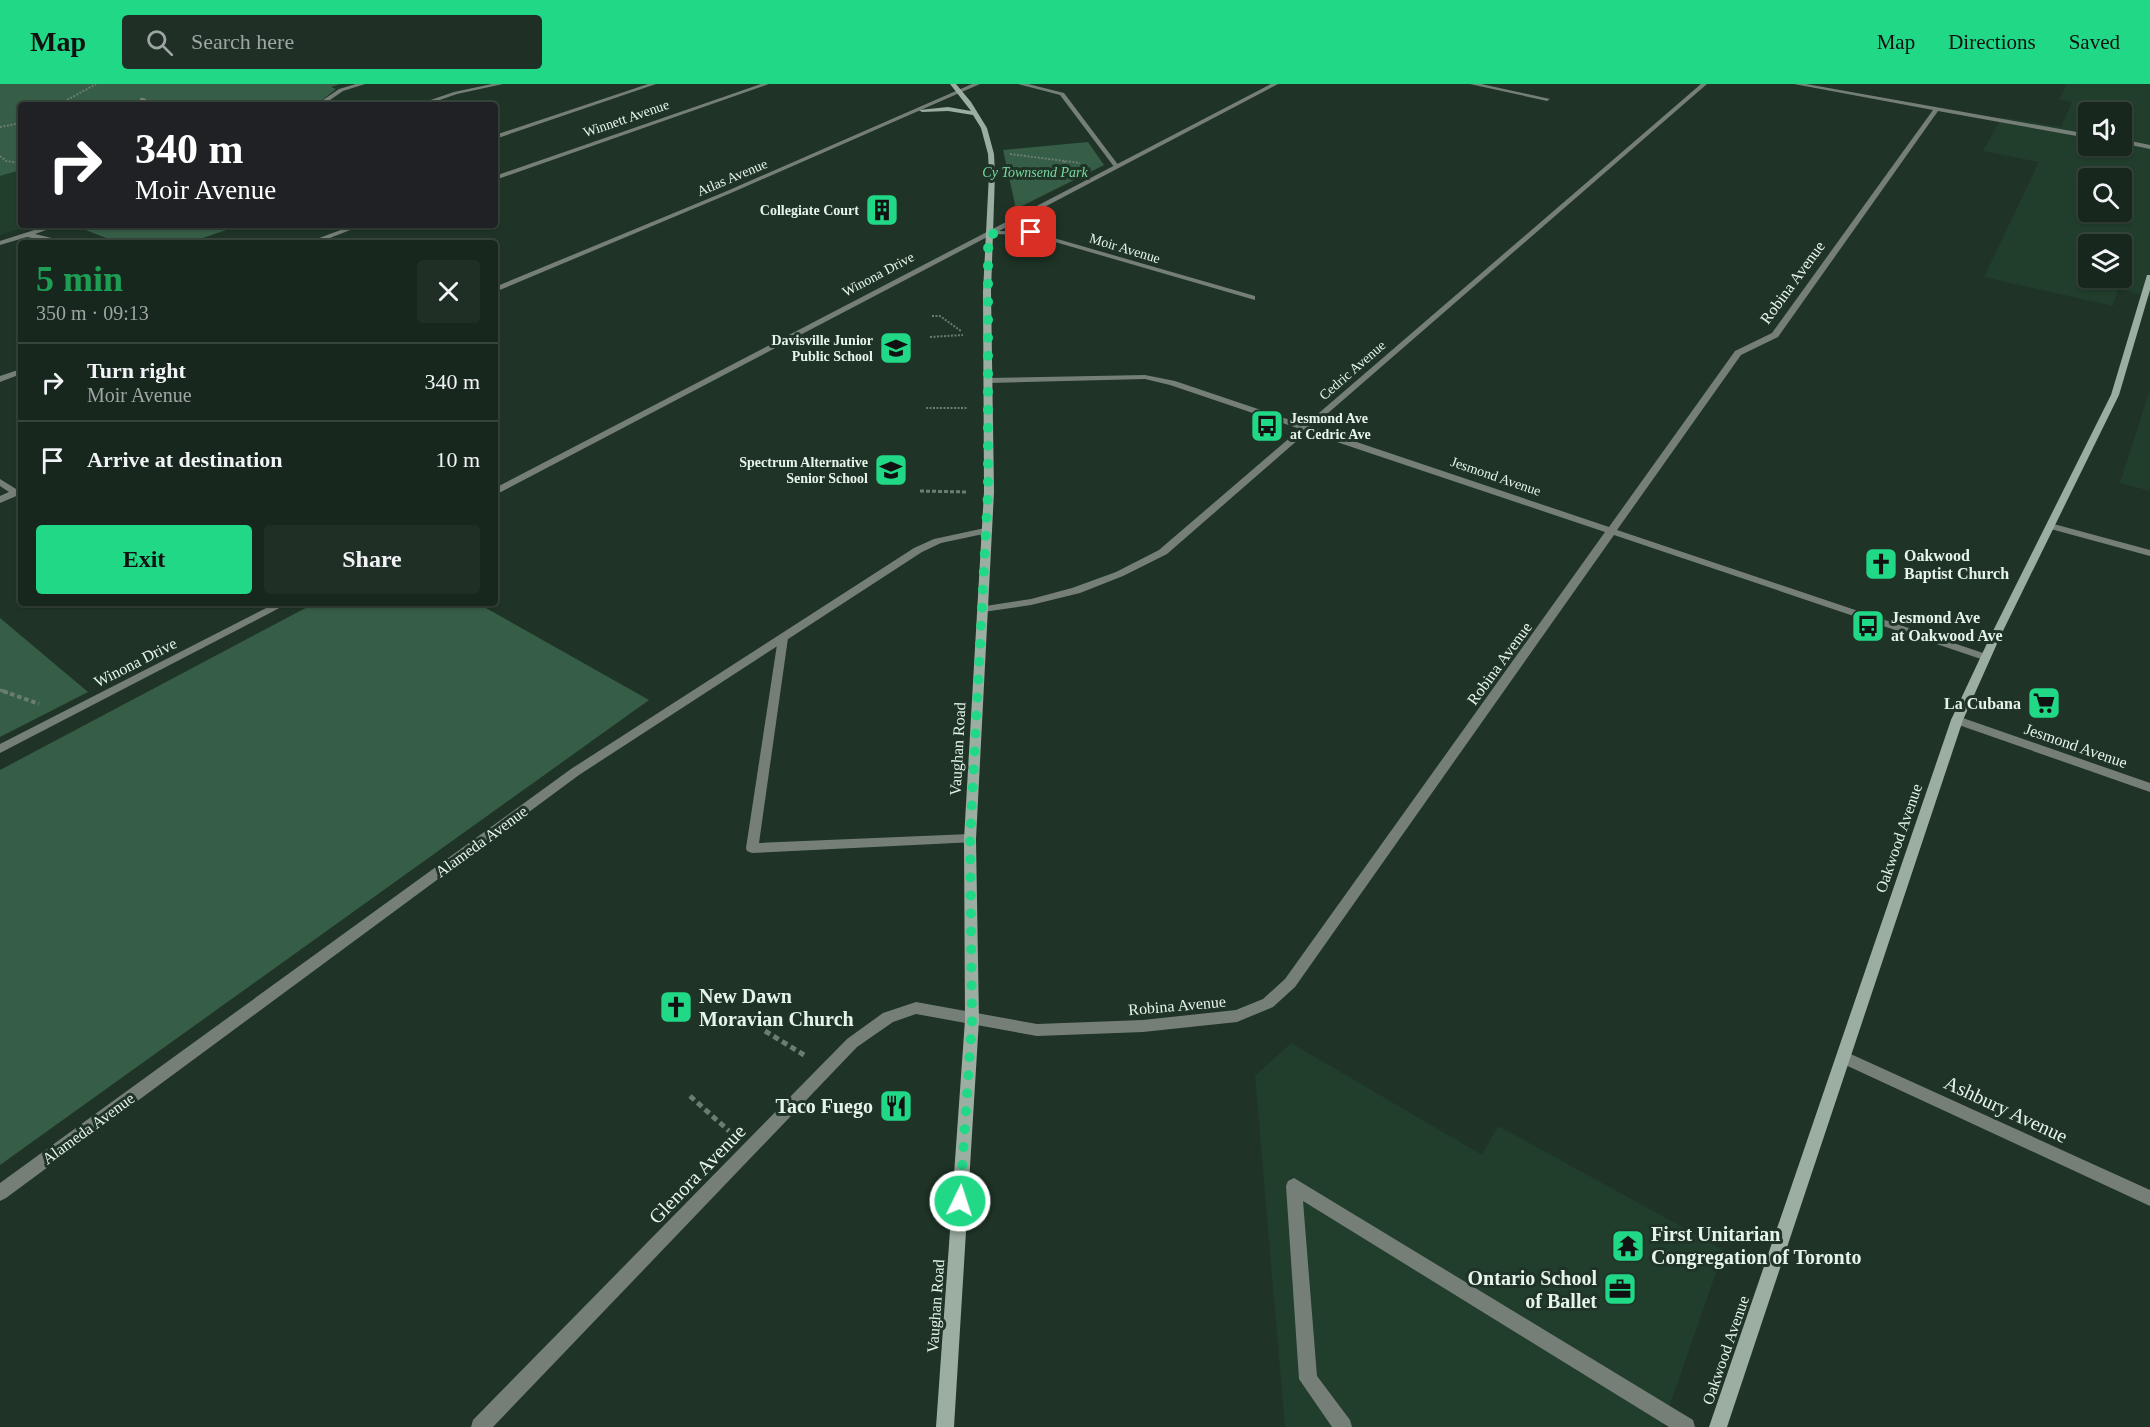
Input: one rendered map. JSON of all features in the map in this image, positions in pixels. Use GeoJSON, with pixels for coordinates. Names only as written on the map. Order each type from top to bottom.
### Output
{"type":"FeatureCollection","features":[{"type":"Feature","properties":{"kind":"street"},"geometry":{"type":"LineString","coordinates":[[332,102],[326,100],[341,90],[362,84]]}},
{"type":"Feature","properties":{"kind":"street"},"geometry":{"type":"LineString","coordinates":[[428,102],[456,93],[500,84]]}},
{"type":"Feature","properties":{"kind":"street"},"geometry":{"type":"LineString","coordinates":[[498,136],[653,84]]}},
{"type":"Feature","properties":{"kind":"street","name":"Winnett Avenue"},"geometry":{"type":"LineString","coordinates":[[498,177],[766,84]]}},
{"type":"Feature","properties":{"kind":"street","name":"Vaughan Road"},"geometry":{"type":"LineString","coordinates":[[945,1427],[972,1020],[970,839],[988,492],[987,292],[991,154],[984,128],[952,84]]}},
{"type":"Feature","properties":{"kind":"street","name":"Atlas Avenue"},"geometry":{"type":"LineString","coordinates":[[498,290],[922,110],[977,84]]}},
{"type":"Feature","properties":{"kind":"street"},"geometry":{"type":"LineString","coordinates":[[1021,84],[1062,94],[1117,167]]}},
{"type":"Feature","properties":{"kind":"street","name":"Winona Drive"},"geometry":{"type":"LineString","coordinates":[[498,490],[1275,84]]}},
{"type":"Feature","properties":{"kind":"street"},"geometry":{"type":"LineString","coordinates":[[1473,84],[1547,99]]}},
{"type":"Feature","properties":{"kind":"street","name":"Cedric Avenue"},"geometry":{"type":"LineString","coordinates":[[982,609],[1029,604],[1066,595],[1133,569],[1163,552],[1704,84]]}},
{"type":"Feature","properties":{"kind":"street"},"geometry":{"type":"LineString","coordinates":[[1797,84],[2078,134]]}},
{"type":"Feature","properties":{"kind":"street"},"geometry":{"type":"LineString","coordinates":[[142,99],[146,102]]}},
{"type":"Feature","properties":{"kind":"street"},"geometry":{"type":"LineString","coordinates":[[922,110],[948,109],[976,114]]}},
{"type":"Feature","properties":{"kind":"street","name":"Robina Avenue"},"geometry":{"type":"LineString","coordinates":[[972,1020],[1037,1030],[1143,1026],[1237,1016],[1268,1003],[1290,983],[1738,353],[1746,348],[1768,342],[1775,335],[1937,109]]}},
{"type":"Feature","properties":{"kind":"street"},"geometry":{"type":"LineString","coordinates":[[2132,143],[2150,147]]}},
{"type":"Feature","properties":{"kind":"street"},"geometry":{"type":"LineString","coordinates":[[0,243],[48,228]]}},
{"type":"Feature","properties":{"kind":"street"},"geometry":{"type":"LineString","coordinates":[[318,240],[352,228]]}},
{"type":"Feature","properties":{"kind":"street","name":"Moir Avenue"},"geometry":{"type":"LineString","coordinates":[[989,234],[1031,232],[1252,298]]}},
{"type":"Feature","properties":{"kind":"street"},"geometry":{"type":"LineString","coordinates":[[27,235],[53,240]]}},
{"type":"Feature","properties":{"kind":"street","name":"Oakwood Avenue"},"geometry":{"type":"LineString","coordinates":[[1718,1427],[1957,720],[1985,657],[2115,395],[2150,277]]}},
{"type":"Feature","properties":{"kind":"street"},"geometry":{"type":"LineString","coordinates":[[0,379],[18,372]]}},
{"type":"Feature","properties":{"kind":"street","name":"Jesmond Avenue"},"geometry":{"type":"LineString","coordinates":[[988,380],[1145,377],[1159,379],[1985,657]]}},
{"type":"Feature","properties":{"kind":"street"},"geometry":{"type":"LineString","coordinates":[[0,482],[18,491]]}},
{"type":"Feature","properties":{"kind":"street"},"geometry":{"type":"LineString","coordinates":[[0,500],[18,491]]}},
{"type":"Feature","properties":{"kind":"street"},"geometry":{"type":"LineString","coordinates":[[2050,526],[2150,553]]}},
{"type":"Feature","properties":{"kind":"street","name":"Alameda Avenue"},"geometry":{"type":"LineString","coordinates":[[0,1193],[575,772],[918,550],[938,542],[985,531]]}},
{"type":"Feature","properties":{"kind":"street","name":"Winona Drive"},"geometry":{"type":"LineString","coordinates":[[0,750],[278,606]]}},
{"type":"Feature","properties":{"kind":"street"},"geometry":{"type":"LineString","coordinates":[[783,638],[752,848],[970,839]]}},
{"type":"Feature","properties":{"kind":"street","name":"Jesmond Avenue"},"geometry":{"type":"LineString","coordinates":[[1957,720],[2150,789]]}},
{"type":"Feature","properties":{"kind":"street","name":"Glenora Avenue"},"geometry":{"type":"LineString","coordinates":[[480,1427],[852,1043],[888,1017],[916,1008],[972,1020]]}},
{"type":"Feature","properties":{"kind":"street","name":"Ashbury Avenue"},"geometry":{"type":"LineString","coordinates":[[1844,1057],[2150,1198]]}},
{"type":"Feature","properties":{"kind":"street"},"geometry":{"type":"LineString","coordinates":[[1343,1427],[1308,1379],[1294,1186],[1686,1427]]}},
{"type":"Feature","properties":{"kind":"path"},"geometry":{"type":"LineString","coordinates":[[63,102],[96,84]]}},
{"type":"Feature","properties":{"kind":"path"},"geometry":{"type":"LineString","coordinates":[[0,127],[18,124]]}},
{"type":"Feature","properties":{"kind":"path"},"geometry":{"type":"LineString","coordinates":[[1008,153],[1083,163]]}},
{"type":"Feature","properties":{"kind":"path"},"geometry":{"type":"LineString","coordinates":[[0,156],[6,161],[18,163]]}},
{"type":"Feature","properties":{"kind":"path"},"geometry":{"type":"LineString","coordinates":[[932,316],[940,316],[961,331]]}},
{"type":"Feature","properties":{"kind":"path"},"geometry":{"type":"LineString","coordinates":[[930,337],[963,335]]}},
{"type":"Feature","properties":{"kind":"path"},"geometry":{"type":"LineString","coordinates":[[926,408],[987,407]]}},
{"type":"Feature","properties":{"kind":"path"},"geometry":{"type":"LineString","coordinates":[[920,491],[988,492]]}},
{"type":"Feature","properties":{"kind":"path"},"geometry":{"type":"LineString","coordinates":[[0,690],[32,699],[41,705]]}},
{"type":"Feature","properties":{"kind":"path"},"geometry":{"type":"LineString","coordinates":[[765,1031],[804,1055]]}},
{"type":"Feature","properties":{"kind":"path"},"geometry":{"type":"LineString","coordinates":[[690,1095],[729,1131]]}},
{"type":"Feature","properties":{"kind":"shaded area"},"geometry":{"type":"Polygon","coordinates":[[[2067,84],[2150,84],[2150,297],[2118,289],[2113,306],[1984,277],[2039,162],[1983,151],[2002,117],[2061,127],[2072,102],[2059,99],[2067,84]]]}},
{"type":"Feature","properties":{"kind":"shaded area"},"geometry":{"type":"Polygon","coordinates":[[[18,171],[18,228],[24,228],[0,235],[0,176],[18,171]]]}},
{"type":"Feature","properties":{"kind":"shaded area"},"geometry":{"type":"Polygon","coordinates":[[[2150,390],[2150,491],[2120,483],[2150,390]]]}},
{"type":"Feature","properties":{"kind":"shaded area"},"geometry":{"type":"Polygon","coordinates":[[[1291,1043],[1482,1155],[1498,1126],[1724,1250],[1662,1427],[1285,1427],[1255,1076],[1291,1043]]]}},
{"type":"Feature","properties":{"kind":"green space"},"geometry":{"type":"Polygon","coordinates":[[[0,84],[340,84],[331,87],[336,89],[321,101],[324,102],[18,102],[18,171],[0,176],[0,84]]]}},
{"type":"Feature","properties":{"kind":"green space","name":"Cy Townsend Park"},"geometry":{"type":"Polygon","coordinates":[[[1088,142],[1104,165],[1016,209],[1003,150],[1088,142]]]}},
{"type":"Feature","properties":{"kind":"green space"},"geometry":{"type":"Polygon","coordinates":[[[232,228],[197,240],[111,240],[83,229],[232,228]]]}},
{"type":"Feature","properties":{"kind":"green space"},"geometry":{"type":"Polygon","coordinates":[[[309,606],[482,606],[649,700],[0,1165],[0,770],[309,606]]]}},
{"type":"Feature","properties":{"kind":"green space"},"geometry":{"type":"Polygon","coordinates":[[[0,618],[88,692],[0,737],[0,618]]]}},
{"type":"Feature","properties":{"kind":"place","name":"Collegiate Court"},"geometry":{"type":"Point","coordinates":[882,210]}},
{"type":"Feature","properties":{"kind":"place","name":"Davisville Junior Public School"},"geometry":{"type":"Point","coordinates":[896,348]}},
{"type":"Feature","properties":{"kind":"place","name":"Jesmond Ave at Cedric Ave"},"geometry":{"type":"Point","coordinates":[1267,426]}},
{"type":"Feature","properties":{"kind":"place","name":"Spectrum Alternative Senior School"},"geometry":{"type":"Point","coordinates":[891,470]}},
{"type":"Feature","properties":{"kind":"place","name":"Oakwood Baptist Church"},"geometry":{"type":"Point","coordinates":[1881,564]}},
{"type":"Feature","properties":{"kind":"place","name":"Jesmond Ave at Oakwood Ave"},"geometry":{"type":"Point","coordinates":[1868,626]}},
{"type":"Feature","properties":{"kind":"place","name":"La Cubana"},"geometry":{"type":"Point","coordinates":[2044,703]}},
{"type":"Feature","properties":{"kind":"place","name":"New Dawn Moravian Church"},"geometry":{"type":"Point","coordinates":[676,1007]}},
{"type":"Feature","properties":{"kind":"place","name":"Taco Fuego"},"geometry":{"type":"Point","coordinates":[896,1106]}},
{"type":"Feature","properties":{"kind":"place","name":"First Unitarian Congregation of Toronto"},"geometry":{"type":"Point","coordinates":[1628,1246]}},
{"type":"Feature","properties":{"kind":"place","name":"Ontario School of Ballet"},"geometry":{"type":"Point","coordinates":[1620,1289]}},
{"type":"Feature","properties":{"kind":"route"},"geometry":{"type":"LineString","coordinates":[[960,1201],[972,1020],[970,839],[988,492],[989,234],[1031,232]]}}]}
